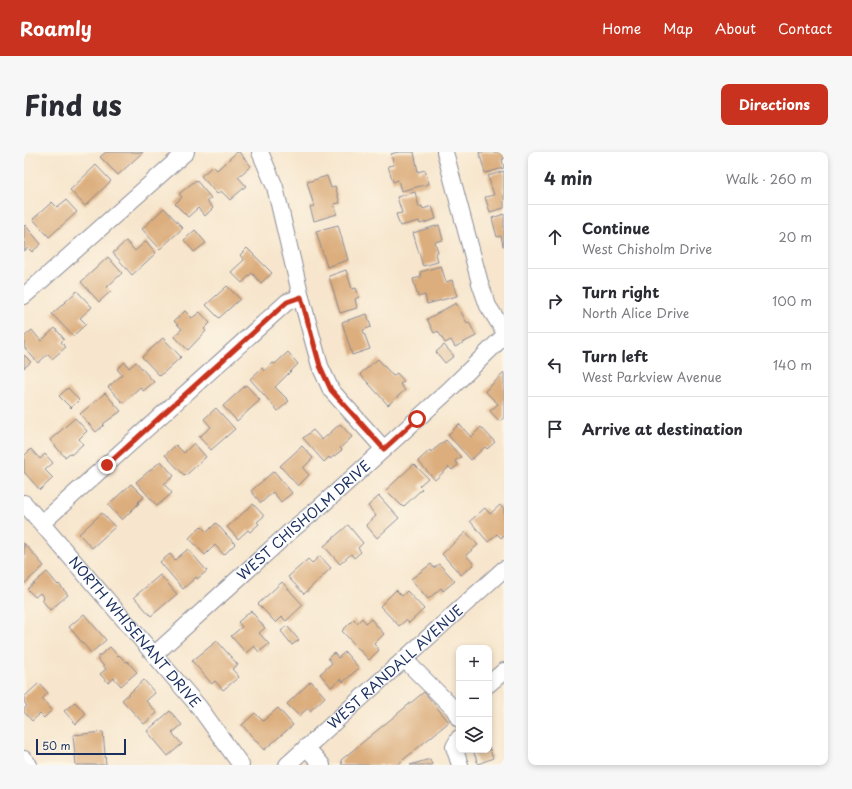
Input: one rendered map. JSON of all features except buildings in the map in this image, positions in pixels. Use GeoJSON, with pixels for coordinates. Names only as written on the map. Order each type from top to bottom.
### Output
{"type":"FeatureCollection","features":[{"type":"Feature","properties":{"kind":"street"},"geometry":{"type":"LineString","coordinates":[[24,296],[186,152]]}},
{"type":"Feature","properties":{"kind":"street"},"geometry":{"type":"LineString","coordinates":[[260,152],[275,187],[301,297],[320,366],[331,390],[384,449]]}},
{"type":"Feature","properties":{"kind":"street"},"geometry":{"type":"LineString","coordinates":[[446,152],[480,283],[488,306],[504,331]]}},
{"type":"Feature","properties":{"kind":"street"},"geometry":{"type":"LineString","coordinates":[[42,523],[287,302],[301,297]]}},
{"type":"Feature","properties":{"kind":"street","name":"WEST CHISHOLM DRIVE"},"geometry":{"type":"LineString","coordinates":[[155,654],[285,535],[448,391],[504,336]]}},
{"type":"Feature","properties":{"kind":"street","name":"NORTH WHISENANT DRIVE"},"geometry":{"type":"LineString","coordinates":[[24,503],[199,707],[241,765]]}},
{"type":"Feature","properties":{"kind":"street","name":"WEST RANDALL AVENUE"},"geometry":{"type":"LineString","coordinates":[[287,765],[404,659],[502,576]]}},
{"type":"Feature","properties":{"kind":"street"},"geometry":{"type":"LineString","coordinates":[[404,659],[456,711]]}},
{"type":"Feature","properties":{"kind":"street"},"geometry":{"type":"LineString","coordinates":[[492,681],[504,671]]}},
{"type":"Feature","properties":{"kind":"street"},"geometry":{"type":"LineString","coordinates":[[456,743],[454,747],[460,765]]}},
{"type":"Feature","properties":{"kind":"street"},"geometry":{"type":"LineString","coordinates":[[306,747],[322,765]]}},
{"type":"Feature","properties":{"kind":"street"},"geometry":{"type":"LineString","coordinates":[[24,759],[29,765]]}},
{"type":"Feature","properties":{"kind":"route"},"geometry":{"type":"LineString","coordinates":[[107,465],[287,302],[301,297],[320,366],[331,390],[384,449],[417,419]]}}]}
